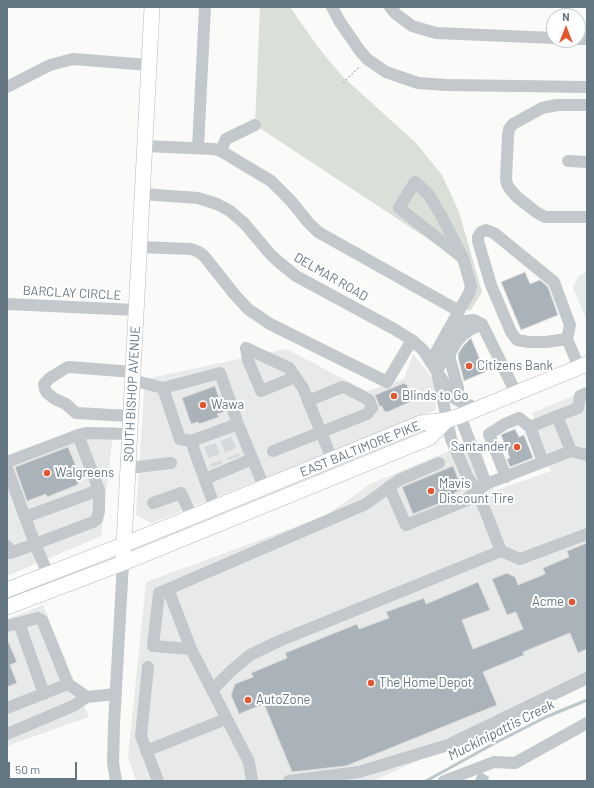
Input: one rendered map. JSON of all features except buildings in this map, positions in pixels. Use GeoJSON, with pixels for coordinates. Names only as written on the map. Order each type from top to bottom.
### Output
{"type":"FeatureCollection","features":[{"type":"Feature","properties":{"kind":"main road","name":"SOUTH BISHOP AVENUE"},"geometry":{"type":"LineString","coordinates":[[123,563],[152,7]]}},
{"type":"Feature","properties":{"kind":"main road"},"geometry":{"type":"LineString","coordinates":[[454,418],[583,365]]}},
{"type":"Feature","properties":{"kind":"main road","name":"EAST BALTIMORE PIKE"},"geometry":{"type":"LineString","coordinates":[[7,590],[215,508],[421,423],[454,418]]}},
{"type":"Feature","properties":{"kind":"main road","name":"EAST BALTIMORE PIKE"},"geometry":{"type":"LineString","coordinates":[[7,607],[123,563],[429,438],[454,418]]}},
{"type":"Feature","properties":{"kind":"main road"},"geometry":{"type":"LineString","coordinates":[[309,469],[316,485]]}},
{"type":"Feature","properties":{"kind":"street"},"geometry":{"type":"LineString","coordinates":[[198,148],[205,7]]}},
{"type":"Feature","properties":{"kind":"street"},"geometry":{"type":"LineString","coordinates":[[332,7],[352,40],[368,59],[386,72],[418,83],[446,85],[587,87]]}},
{"type":"Feature","properties":{"kind":"street"},"geometry":{"type":"LineString","coordinates":[[390,7],[396,14],[412,26],[436,33],[546,38]]}},
{"type":"Feature","properties":{"kind":"street"},"geometry":{"type":"LineString","coordinates":[[7,87],[50,65],[73,59],[149,65]]}},
{"type":"Feature","properties":{"kind":"street"},"geometry":{"type":"LineString","coordinates":[[587,105],[557,105],[542,108],[513,124],[509,129],[508,135],[506,179],[510,189],[517,197],[536,212],[545,216],[587,217]]}},
{"type":"Feature","properties":{"kind":"street"},"geometry":{"type":"LineString","coordinates":[[221,150],[226,139],[255,125]]}},
{"type":"Feature","properties":{"kind":"street"},"geometry":{"type":"LineString","coordinates":[[145,146],[221,150],[271,181],[318,232],[459,311]]}},
{"type":"Feature","properties":{"kind":"street"},"geometry":{"type":"LineString","coordinates":[[568,161],[587,162]]}},
{"type":"Feature","properties":{"kind":"street"},"geometry":{"type":"LineString","coordinates":[[434,367],[471,286],[463,258],[429,195],[415,182],[399,208],[463,258]]}},
{"type":"Feature","properties":{"kind":"street","name":"DELMAR ROAD"},"geometry":{"type":"LineString","coordinates":[[142,194],[198,198],[224,208],[236,216],[271,255],[296,276],[412,340],[423,350],[448,391],[454,398],[479,409]]}},
{"type":"Feature","properties":{"kind":"street"},"geometry":{"type":"LineString","coordinates":[[567,339],[546,342],[529,342],[518,340],[511,332],[492,285],[478,241],[478,237],[481,232],[486,230],[494,234],[554,282],[570,325],[567,339],[583,365]]}},
{"type":"Feature","properties":{"kind":"street"},"geometry":{"type":"LineString","coordinates":[[140,247],[191,249],[199,252],[248,309],[270,324],[387,382],[412,340]]}},
{"type":"Feature","properties":{"kind":"street","name":"BARCLAY CIRCLE"},"geometry":{"type":"LineString","coordinates":[[7,304],[136,310]]}},
{"type":"Feature","properties":{"kind":"street"},"geometry":{"type":"LineString","coordinates":[[434,367],[443,357],[460,325],[466,321],[474,320],[482,324],[516,393]]}},
{"type":"Feature","properties":{"kind":"street"},"geometry":{"type":"LineString","coordinates":[[459,401],[458,388],[450,360],[450,353],[457,341],[464,334],[482,324]]}},
{"type":"Feature","properties":{"kind":"street"},"geometry":{"type":"LineString","coordinates":[[130,416],[76,413],[66,404],[47,393],[44,384],[50,378],[70,367],[133,376],[163,388],[220,373],[238,424],[264,487]]}},
{"type":"Feature","properties":{"kind":"street","name":"DELMAR ROAD"},"geometry":{"type":"LineString","coordinates":[[434,367],[454,418]]}},
{"type":"Feature","properties":{"kind":"street"},"geometry":{"type":"LineString","coordinates":[[295,377],[303,388],[332,459]]}},
{"type":"Feature","properties":{"kind":"street"},"geometry":{"type":"LineString","coordinates":[[273,451],[366,414],[372,408],[370,400],[342,387],[308,401]]}},
{"type":"Feature","properties":{"kind":"street"},"geometry":{"type":"LineString","coordinates":[[163,388],[180,439],[191,441],[208,440],[225,434],[238,424]]}},
{"type":"Feature","properties":{"kind":"street"},"geometry":{"type":"LineString","coordinates":[[530,427],[578,408],[580,396],[587,393]]}},
{"type":"Feature","properties":{"kind":"street"},"geometry":{"type":"LineString","coordinates":[[557,416],[571,451]]}},
{"type":"Feature","properties":{"kind":"street"},"geometry":{"type":"LineString","coordinates":[[454,418],[450,434],[454,445],[468,478],[481,487]]}},
{"type":"Feature","properties":{"kind":"street"},"geometry":{"type":"LineString","coordinates":[[454,418],[481,487],[501,552]]}},
{"type":"Feature","properties":{"kind":"street"},"geometry":{"type":"LineString","coordinates":[[506,477],[490,434],[505,424],[519,418],[530,427],[543,462]]}},
{"type":"Feature","properties":{"kind":"street"},"geometry":{"type":"LineString","coordinates":[[7,462],[86,433],[130,434]]}},
{"type":"Feature","properties":{"kind":"street"},"geometry":{"type":"LineString","coordinates":[[8,551],[35,544],[93,522],[96,519],[99,511],[99,490],[78,435]]}},
{"type":"Feature","properties":{"kind":"street"},"geometry":{"type":"LineString","coordinates":[[191,441],[215,508]]}},
{"type":"Feature","properties":{"kind":"street"},"geometry":{"type":"LineString","coordinates":[[389,487],[406,525],[465,501],[481,487],[571,451],[587,455]]}},
{"type":"Feature","properties":{"kind":"street"},"geometry":{"type":"LineString","coordinates":[[205,479],[218,469],[235,462],[252,459]]}},
{"type":"Feature","properties":{"kind":"street"},"geometry":{"type":"LineString","coordinates":[[128,468],[171,463]]}},
{"type":"Feature","properties":{"kind":"street"},"geometry":{"type":"LineString","coordinates":[[191,649],[153,646],[159,593],[366,504],[399,480],[439,464]]}},
{"type":"Feature","properties":{"kind":"street"},"geometry":{"type":"LineString","coordinates":[[7,468],[35,544],[48,574]]}},
{"type":"Feature","properties":{"kind":"street"},"geometry":{"type":"LineString","coordinates":[[25,517],[99,490]]}},
{"type":"Feature","properties":{"kind":"street"},"geometry":{"type":"LineString","coordinates":[[154,503],[181,493],[192,517]]}},
{"type":"Feature","properties":{"kind":"street"},"geometry":{"type":"LineString","coordinates":[[212,690],[230,671],[250,655],[279,641],[501,552],[520,559],[587,534]]}},
{"type":"Feature","properties":{"kind":"street","name":"SOUTH BISHOP AVENUE"},"geometry":{"type":"LineString","coordinates":[[116,781],[113,763],[123,563]]}},
{"type":"Feature","properties":{"kind":"street"},"geometry":{"type":"LineString","coordinates":[[168,589],[191,649],[249,762],[252,781]]}},
{"type":"Feature","properties":{"kind":"street"},"geometry":{"type":"LineString","coordinates":[[44,694],[13,624],[38,618],[42,620],[68,684],[87,696]]}},
{"type":"Feature","properties":{"kind":"street"},"geometry":{"type":"LineString","coordinates":[[148,667],[141,736],[158,781]]}},
{"type":"Feature","properties":{"kind":"street"},"geometry":{"type":"LineString","coordinates":[[289,781],[359,772],[448,745],[587,678]]}},
{"type":"Feature","properties":{"kind":"street"},"geometry":{"type":"LineString","coordinates":[[7,708],[68,684]]}},
{"type":"Feature","properties":{"kind":"street"},"geometry":{"type":"LineString","coordinates":[[7,734],[73,706],[87,696],[116,694]]}},
{"type":"Feature","properties":{"kind":"street"},"geometry":{"type":"LineString","coordinates":[[146,751],[226,719]]}},
{"type":"Feature","properties":{"kind":"street"},"geometry":{"type":"LineString","coordinates":[[444,781],[494,762],[514,763],[587,723]]}},
{"type":"Feature","properties":{"kind":"path"},"geometry":{"type":"LineString","coordinates":[[344,83],[368,59]]}},
{"type":"Feature","properties":{"kind":"shaded area"},"geometry":{"type":"Polygon","coordinates":[[[260,7],[290,7],[318,47],[342,76],[416,143],[442,175],[459,212],[482,292],[470,311],[458,304],[467,285],[460,260],[255,125],[260,7]]]}},
{"type":"Feature","properties":{"kind":"shaded area"},"geometry":{"type":"Polygon","coordinates":[[[587,272],[587,321],[573,288],[578,276],[587,272]]]}},
{"type":"Feature","properties":{"kind":"shaded area"},"geometry":{"type":"Polygon","coordinates":[[[286,349],[367,391],[404,379],[413,354],[433,379],[436,410],[151,523],[136,515],[145,379],[286,349]]]}},
{"type":"Feature","properties":{"kind":"shaded area"},"geometry":{"type":"Polygon","coordinates":[[[587,390],[587,685],[377,779],[362,781],[136,781],[128,757],[146,582],[325,516],[370,484],[478,439],[494,491],[551,471],[532,413],[587,390]]]}},
{"type":"Feature","properties":{"kind":"shaded area"},"geometry":{"type":"Polygon","coordinates":[[[114,426],[101,536],[7,576],[7,458],[114,426]]]}},
{"type":"Feature","properties":{"kind":"shaded area"},"geometry":{"type":"Polygon","coordinates":[[[43,605],[89,717],[7,746],[7,619],[43,605]]]}},
{"type":"Feature","properties":{"kind":"shaded area"},"geometry":{"type":"Polygon","coordinates":[[[479,771],[489,777],[488,781],[475,781],[479,771]]]}},
{"type":"Feature","properties":{"kind":"waterway","name":"Muckinipattis Creek"},"geometry":{"type":"LineString","coordinates":[[426,781],[546,717],[587,700]]}},
{"type":"Feature","properties":{"kind":"tunnel"},"geometry":{"type":"LineString","coordinates":[[226,439],[234,458]]}},
{"type":"Feature","properties":{"kind":"tunnel"},"geometry":{"type":"LineString","coordinates":[[210,445],[217,465]]}},
{"type":"Feature","properties":{"kind":"place","name":"Citizens Bank"},"geometry":{"type":"Point","coordinates":[469,366]}},
{"type":"Feature","properties":{"kind":"place","name":"Blinds to Go"},"geometry":{"type":"Point","coordinates":[394,396]}},
{"type":"Feature","properties":{"kind":"place","name":"Wawa"},"geometry":{"type":"Point","coordinates":[203,405]}},
{"type":"Feature","properties":{"kind":"place","name":"Santander"},"geometry":{"type":"Point","coordinates":[517,447]}},
{"type":"Feature","properties":{"kind":"place","name":"Walgreens"},"geometry":{"type":"Point","coordinates":[47,473]}},
{"type":"Feature","properties":{"kind":"place","name":"Mavis Discount Tire"},"geometry":{"type":"Point","coordinates":[431,491]}},
{"type":"Feature","properties":{"kind":"place","name":"Acme"},"geometry":{"type":"Point","coordinates":[572,602]}},
{"type":"Feature","properties":{"kind":"place","name":"The Home Depot"},"geometry":{"type":"Point","coordinates":[371,683]}},
{"type":"Feature","properties":{"kind":"place","name":"AutoZone"},"geometry":{"type":"Point","coordinates":[248,700]}}]}
